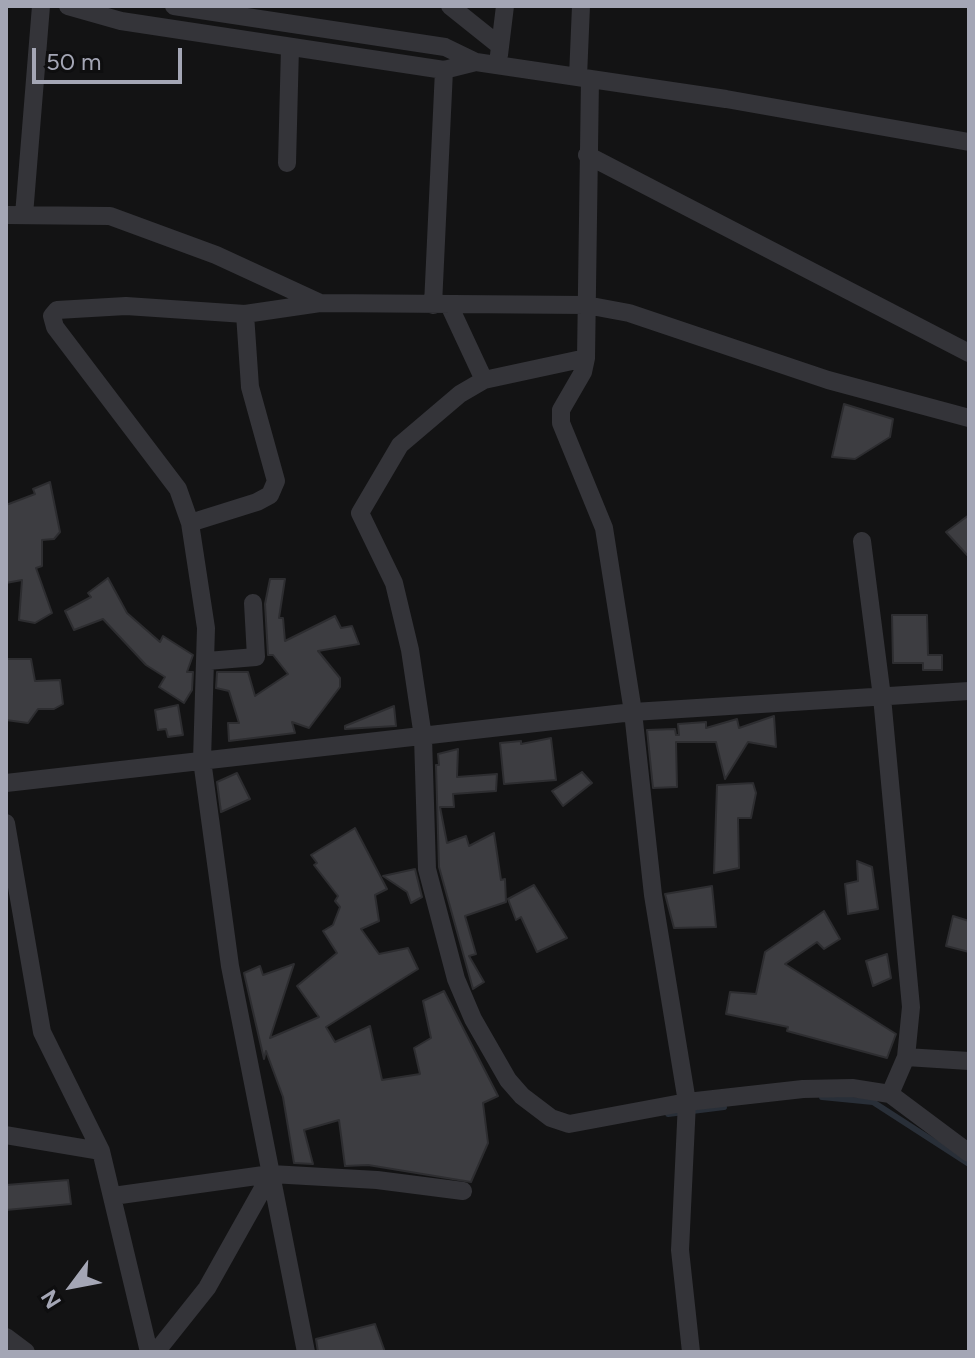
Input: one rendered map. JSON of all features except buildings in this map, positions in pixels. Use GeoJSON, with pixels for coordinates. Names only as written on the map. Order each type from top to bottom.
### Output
{"type":"FeatureCollection","features":[{"type":"Feature","properties":{"kind":"street"},"geometry":{"type":"LineString","coordinates":[[41,6],[15,215],[110,216],[216,255],[320,303]]}},
{"type":"Feature","properties":{"kind":"street"},"geometry":{"type":"LineString","coordinates":[[68,6],[121,21],[444,70],[476,62]]}},
{"type":"Feature","properties":{"kind":"street"},"geometry":{"type":"LineString","coordinates":[[174,6],[445,47],[476,62],[969,142]]}},
{"type":"Feature","properties":{"kind":"street"},"geometry":{"type":"LineString","coordinates":[[450,6],[500,46]]}},
{"type":"Feature","properties":{"kind":"street"},"geometry":{"type":"LineString","coordinates":[[499,66],[505,6]]}},
{"type":"Feature","properties":{"kind":"street"},"geometry":{"type":"LineString","coordinates":[[581,6],[587,155],[586,358],[583,372],[561,410],[561,423],[604,528],[633,712],[653,895],[687,1102],[680,1250],[691,1352]]}},
{"type":"Feature","properties":{"kind":"street"},"geometry":{"type":"LineString","coordinates":[[287,163],[290,47]]}},
{"type":"Feature","properties":{"kind":"street"},"geometry":{"type":"LineString","coordinates":[[444,70],[441,305],[484,380]]}},
{"type":"Feature","properties":{"kind":"street"},"geometry":{"type":"LineString","coordinates":[[587,155],[969,353]]}},
{"type":"Feature","properties":{"kind":"street"},"geometry":{"type":"LineString","coordinates":[[306,1352],[230,966],[202,760],[206,628],[190,523],[178,489],[55,327],[52,316],[57,310],[126,306],[245,314],[320,303],[586,305],[629,313],[828,380],[969,418]]}},
{"type":"Feature","properties":{"kind":"street"},"geometry":{"type":"LineString","coordinates":[[190,523],[257,502],[270,495],[276,481],[272,456],[250,387],[245,314]]}},
{"type":"Feature","properties":{"kind":"street"},"geometry":{"type":"LineString","coordinates":[[586,358],[484,380],[460,394],[400,445],[360,513],[394,583],[410,650],[423,737],[424,818],[430,883],[456,979],[473,1019],[508,1080],[551,1118],[569,1124],[687,1102],[803,1089],[852,1088],[890,1094],[969,1153]]}},
{"type":"Feature","properties":{"kind":"street"},"geometry":{"type":"LineString","coordinates":[[862,541],[882,697],[911,1007],[906,1057],[890,1094]]}},
{"type":"Feature","properties":{"kind":"street"},"geometry":{"type":"LineString","coordinates":[[207,661],[256,657],[253,603]]}},
{"type":"Feature","properties":{"kind":"street"},"geometry":{"type":"LineString","coordinates":[[6,783],[633,712],[969,691]]}},
{"type":"Feature","properties":{"kind":"street"},"geometry":{"type":"LineString","coordinates":[[6,823],[42,1032],[101,1151],[149,1352]]}},
{"type":"Feature","properties":{"kind":"street"},"geometry":{"type":"LineString","coordinates":[[906,1057],[969,1061]]}},
{"type":"Feature","properties":{"kind":"street"},"geometry":{"type":"LineString","coordinates":[[6,1135],[101,1151]]}},
{"type":"Feature","properties":{"kind":"street"},"geometry":{"type":"LineString","coordinates":[[156,1352],[207,1288],[271,1174]]}},
{"type":"Feature","properties":{"kind":"street"},"geometry":{"type":"LineString","coordinates":[[113,1196],[271,1174],[377,1180],[463,1191]]}},
{"type":"Feature","properties":{"kind":"street"},"geometry":{"type":"LineString","coordinates":[[6,1337],[26,1352]]}},
{"type":"Feature","properties":{"kind":"waterway"},"geometry":{"type":"LineString","coordinates":[[822,1097],[873,1102],[969,1164]]}},
{"type":"Feature","properties":{"kind":"waterway"},"geometry":{"type":"LineString","coordinates":[[668,1114],[724,1107]]}}]}
